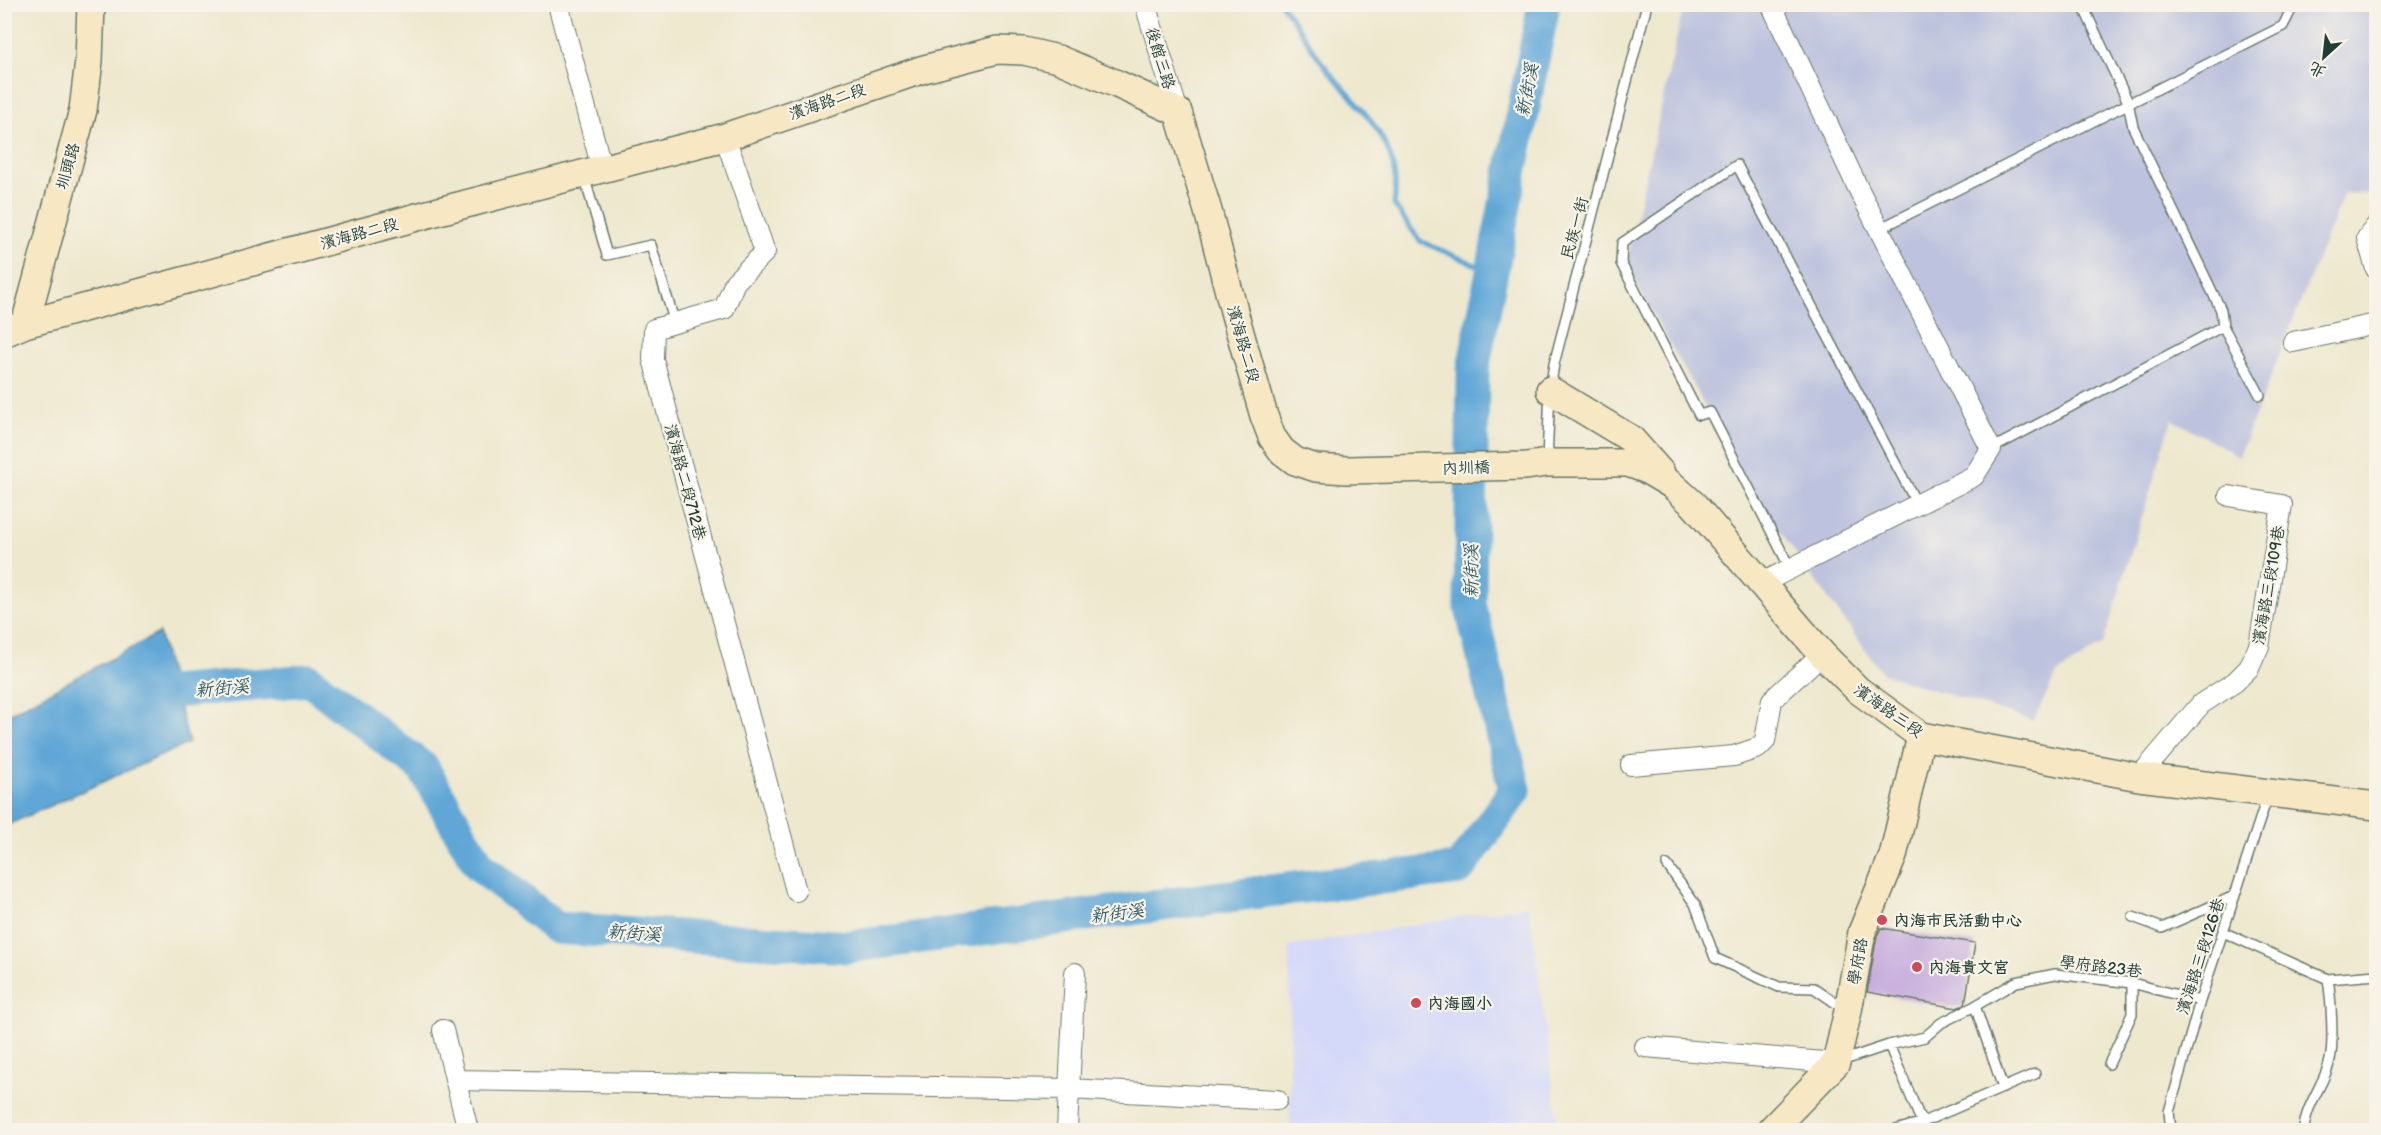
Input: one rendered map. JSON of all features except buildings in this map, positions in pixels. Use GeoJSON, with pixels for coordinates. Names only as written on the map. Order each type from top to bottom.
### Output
{"type":"FeatureCollection","features":[{"type":"Feature","properties":{"kind":"street","name":"圳頭路"},"geometry":{"type":"LineString","coordinates":[[15,328],[82,110],[89,61],[91,4]]}},
{"type":"Feature","properties":{"kind":"street"},"geometry":{"type":"LineString","coordinates":[[558,4],[593,171]]}},
{"type":"Feature","properties":{"kind":"street","name":"後館三路"},"geometry":{"type":"LineString","coordinates":[[1145,4],[1178,112]]}},
{"type":"Feature","properties":{"kind":"street"},"geometry":{"type":"LineString","coordinates":[[1762,583],[1974,476],[1991,449],[1879,229],[1771,4]]}},
{"type":"Feature","properties":{"kind":"street","name":"濱海路二段"},"geometry":{"type":"LineString","coordinates":[[15,328],[725,137],[924,69],[997,50],[1024,51],[1058,59],[1178,112],[1272,437],[1282,451],[1295,461],[1316,468],[1405,469]]}},
{"type":"Feature","properties":{"kind":"street","name":"濱海路二段712巷"},"geometry":{"type":"LineString","coordinates":[[725,137],[765,252],[735,282],[724,309],[654,329],[653,359],[795,891]]}},
{"type":"Feature","properties":{"kind":"street"},"geometry":{"type":"LineString","coordinates":[[2376,226],[2367,238],[2376,269]]}},
{"type":"Feature","properties":{"kind":"street"},"geometry":{"type":"LineString","coordinates":[[2293,342],[2376,324]]}},
{"type":"Feature","properties":{"kind":"street"},"geometry":{"type":"LineString","coordinates":[[1550,390],[1631,439],[1672,485]]}},
{"type":"Feature","properties":{"kind":"street","name":"濱海路三段"},"geometry":{"type":"LineString","coordinates":[[1536,464],[1628,463],[1672,485],[1694,504],[1822,654],[1858,690],[1921,736],[2139,777],[2376,806]]}},
{"type":"Feature","properties":{"kind":"street","name":"內圳橋"},"geometry":{"type":"LineString","coordinates":[[1405,469],[1536,464]]}},
{"type":"Feature","properties":{"kind":"street","name":"濱海路三段109巷"},"geometry":{"type":"LineString","coordinates":[[2139,777],[2200,704],[2235,682],[2249,668],[2259,646],[2282,505],[2229,496]]}},
{"type":"Feature","properties":{"kind":"street"},"geometry":{"type":"LineString","coordinates":[[1631,765],[1734,756],[1758,748],[1765,741],[1772,700],[1822,654]]}},
{"type":"Feature","properties":{"kind":"street","name":"學府路"},"geometry":{"type":"LineString","coordinates":[[1836,1063],[1862,932],[1893,856],[1921,736]]}},
{"type":"Feature","properties":{"kind":"street"},"geometry":{"type":"LineString","coordinates":[[1067,1131],[1074,973]]}},
{"type":"Feature","properties":{"kind":"street"},"geometry":{"type":"LineString","coordinates":[[443,1030],[468,1131]]}},
{"type":"Feature","properties":{"kind":"street"},"geometry":{"type":"LineString","coordinates":[[1645,1047],[1836,1063]]}},
{"type":"Feature","properties":{"kind":"street"},"geometry":{"type":"LineString","coordinates":[[1771,1131],[1836,1063]]}},
{"type":"Feature","properties":{"kind":"street"},"geometry":{"type":"LineString","coordinates":[[455,1080],[1068,1089],[1277,1101]]}},
{"type":"Feature","properties":{"kind":"lane","name":"民族一街"},"geometry":{"type":"LineString","coordinates":[[1536,464],[1554,364],[1647,4]]}},
{"type":"Feature","properties":{"kind":"lane"},"geometry":{"type":"LineString","coordinates":[[2082,4],[2128,102],[2133,127],[2222,310],[2223,326],[2260,395]]}},
{"type":"Feature","properties":{"kind":"lane"},"geometry":{"type":"LineString","coordinates":[[1879,229],[2283,26],[2290,12],[2286,4]]}},
{"type":"Feature","properties":{"kind":"lane"},"geometry":{"type":"LineString","coordinates":[[1790,568],[1710,412],[1699,415],[1621,263],[1622,243],[1737,165],[1917,504]]}},
{"type":"Feature","properties":{"kind":"lane"},"geometry":{"type":"LineString","coordinates":[[593,171],[607,255],[651,245],[675,323]]}},
{"type":"Feature","properties":{"kind":"lane"},"geometry":{"type":"LineString","coordinates":[[1991,449],[2223,326]]}},
{"type":"Feature","properties":{"kind":"lane","name":"濱海路三段126巷"},"geometry":{"type":"LineString","coordinates":[[2170,1131],[2169,1112],[2200,1001],[2268,793]]}},
{"type":"Feature","properties":{"kind":"lane"},"geometry":{"type":"LineString","coordinates":[[1667,865],[1695,904],[1715,958],[1779,987],[1814,988],[1848,1011]]}},
{"type":"Feature","properties":{"kind":"lane"},"geometry":{"type":"LineString","coordinates":[[2133,917],[2162,928],[2235,896]]}},
{"type":"Feature","properties":{"kind":"lane"},"geometry":{"type":"LineString","coordinates":[[2223,932],[2328,979],[2376,975]]}},
{"type":"Feature","properties":{"kind":"lane","name":"學府路23巷"},"geometry":{"type":"LineString","coordinates":[[1836,1063],[1889,1045],[1925,1037],[1941,1023],[2016,982],[2055,974],[2132,983],[2200,1001]]}},
{"type":"Feature","properties":{"kind":"lane"},"geometry":{"type":"LineString","coordinates":[[2304,1131],[2304,1119],[2330,1059],[2328,979]]}},
{"type":"Feature","properties":{"kind":"lane"},"geometry":{"type":"LineString","coordinates":[[2109,1064],[2132,1014],[2132,983]]}},
{"type":"Feature","properties":{"kind":"lane"},"geometry":{"type":"LineString","coordinates":[[1975,1006],[2003,1088]]}},
{"type":"Feature","properties":{"kind":"lane"},"geometry":{"type":"LineString","coordinates":[[1889,1045],[1924,1126]]}},
{"type":"Feature","properties":{"kind":"lane"},"geometry":{"type":"LineString","coordinates":[[1896,1131],[1924,1126],[2035,1074]]}},
{"type":"Feature","properties":{"kind":"shaded area"},"geometry":{"type":"Polygon","coordinates":[[[1684,5],[2376,5],[2376,194],[2344,193],[2239,456],[2172,419],[2103,644],[2057,674],[2033,721],[1883,674],[1756,498],[1626,265],[1684,5]]]}},
{"type":"Feature","properties":{"kind":"shaded area","name":"内海國小"},"geometry":{"type":"Polygon","coordinates":[[[1529,905],[1559,1130],[1290,1130],[1289,947],[1529,905]]]}},
{"type":"Feature","properties":{"kind":"water"},"geometry":{"type":"Polygon","coordinates":[[[159,633],[189,743],[5,826],[5,716],[159,633]]]}},
{"type":"Feature","properties":{"kind":"waterway"},"geometry":{"type":"LineString","coordinates":[[1281,4],[1324,65],[1376,128],[1392,163],[1395,183],[1394,205],[1420,241],[1476,265]]}},
{"type":"Feature","properties":{"kind":"waterway","name":"新街溪"},"geometry":{"type":"LineString","coordinates":[[132,701],[148,694],[309,680],[423,768],[479,865],[556,928],[848,947],[1252,893],[1459,869],[1515,790],[1470,604],[1473,369],[1544,4]]}},
{"type":"Feature","properties":{"kind":"place","name":"內海市民活動中心"},"geometry":{"type":"Point","coordinates":[1882,920]}},
{"type":"Feature","properties":{"kind":"place","name":"內海貴文宮"},"geometry":{"type":"Point","coordinates":[1917,967]}},
{"type":"Feature","properties":{"kind":"place","name":"内海國小"},"geometry":{"type":"Point","coordinates":[1416,1003]}}]}
